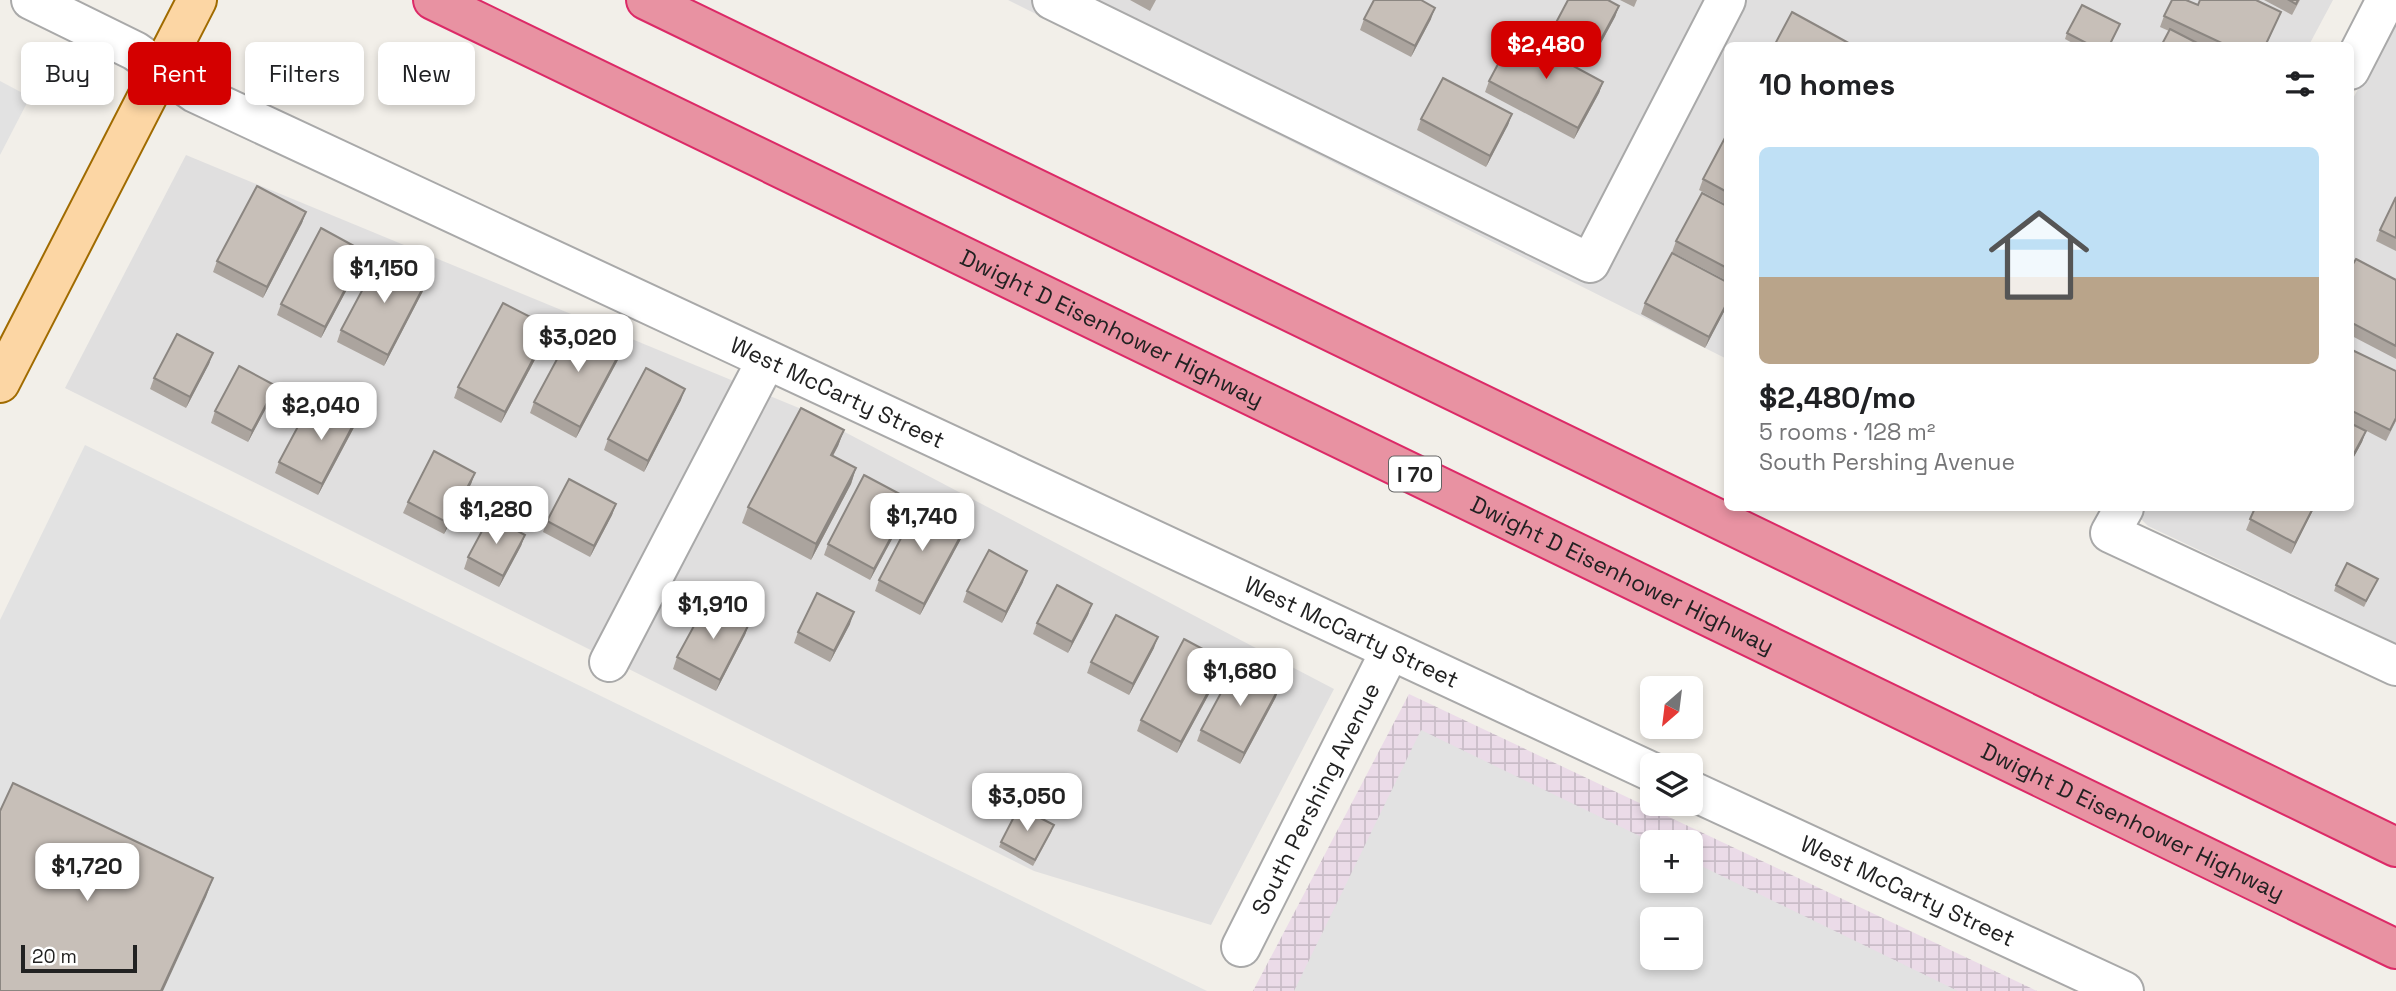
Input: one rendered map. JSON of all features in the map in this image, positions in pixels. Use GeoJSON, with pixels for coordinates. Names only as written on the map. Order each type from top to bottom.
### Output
{"type":"FeatureCollection","features":[{"type":"Feature","properties":{"kind":"highway","name":"Dwight D Eisenhower Highway"},"geometry":{"type":"LineString","coordinates":[[433,0],[2396,949]]}},
{"type":"Feature","properties":{"kind":"highway"},"geometry":{"type":"LineString","coordinates":[[646,0],[2396,847]]}},
{"type":"Feature","properties":{"kind":"main road"},"geometry":{"type":"LineString","coordinates":[[175,42],[197,0]]}},
{"type":"Feature","properties":{"kind":"main road"},"geometry":{"type":"LineString","coordinates":[[0,383],[142,105]]}},
{"type":"Feature","properties":{"kind":"street","name":"West McCarty Street"},"geometry":{"type":"LineString","coordinates":[[31,0],[128,48]]}},
{"type":"Feature","properties":{"kind":"street"},"geometry":{"type":"LineString","coordinates":[[1052,0],[1590,263],[1726,0]]}},
{"type":"Feature","properties":{"kind":"street"},"geometry":{"type":"LineString","coordinates":[[2354,61],[2386,0]]}},
{"type":"Feature","properties":{"kind":"street","name":"West McCarty Street"},"geometry":{"type":"LineString","coordinates":[[221,105],[1640,766]]}},
{"type":"Feature","properties":{"kind":"street"},"geometry":{"type":"LineString","coordinates":[[610,662],[766,361]]}},
{"type":"Feature","properties":{"kind":"street"},"geometry":{"type":"LineString","coordinates":[[2117,520],[2396,666]]}},
{"type":"Feature","properties":{"kind":"street","name":"South Pershing Avenue"},"geometry":{"type":"LineString","coordinates":[[1241,947],[1390,651]]}},
{"type":"Feature","properties":{"kind":"street","name":"West McCarty Street"},"geometry":{"type":"LineString","coordinates":[[1703,796],[2124,991]]}},
{"type":"Feature","properties":{"kind":"shaded area"},"geometry":{"type":"Polygon","coordinates":[[[1008,0],[2333,0],[2311,42],[1724,42],[1724,358],[1008,0]]]}},
{"type":"Feature","properties":{"kind":"shaded area"},"geometry":{"type":"Polygon","coordinates":[[[2396,19],[2396,643],[2148,526],[2133,511],[2354,511],[2354,97],[2396,19]]]}},
{"type":"Feature","properties":{"kind":"shaded area"},"geometry":{"type":"Polygon","coordinates":[[[0,81],[21,92],[21,105],[26,105],[0,155],[0,81]]]}},
{"type":"Feature","properties":{"kind":"shaded area"},"geometry":{"type":"Polygon","coordinates":[[[186,155],[799,408],[1334,689],[1211,925],[1034,871],[65,388],[186,155]]]}},
{"type":"Feature","properties":{"kind":"shaded area"},"geometry":{"type":"Polygon","coordinates":[[[85,445],[1207,991],[0,991],[0,620],[85,445]]]}},
{"type":"Feature","properties":{"kind":"shaded area"},"geometry":{"type":"Polygon","coordinates":[[[1409,694],[1640,803],[1640,816],[1667,816],[1697,830],[1640,830],[1640,893],[1703,893],[1703,833],[2037,991],[1253,991],[1409,694]]]}},
{"type":"Feature","properties":{"kind":"shaded area"},"geometry":{"type":"Polygon","coordinates":[[[1421,730],[1640,836],[1640,893],[1703,893],[1703,867],[1958,991],[1294,991],[1421,730]]]}},
{"type":"Feature","properties":{"kind":"building"},"geometry":{"type":"Polygon","coordinates":[[[1374,0],[1421,0],[1435,8],[1415,46],[1364,19],[1374,0]]]}},
{"type":"Feature","properties":{"kind":"building"},"geometry":{"type":"Polygon","coordinates":[[[1568,0],[1608,0],[1619,6],[1593,54],[1551,32],[1568,0]]]}},
{"type":"Feature","properties":{"kind":"building"},"geometry":{"type":"Polygon","coordinates":[[[2172,0],[2186,0],[2198,5],[2200,0],[2256,0],[2281,12],[2267,42],[2219,42],[2164,16],[2172,0]]]}},
{"type":"Feature","properties":{"kind":"building"},"geometry":{"type":"Polygon","coordinates":[[[2082,5],[2120,24],[2111,42],[2084,42],[2067,33],[2082,5]]]}},
{"type":"Feature","properties":{"kind":"building"},"geometry":{"type":"Polygon","coordinates":[[[1792,12],[1847,42],[1776,42],[1792,12]]]}},
{"type":"Feature","properties":{"kind":"building"},"geometry":{"type":"Polygon","coordinates":[[[2170,29],[2195,42],[2163,42],[2170,29]]]}},
{"type":"Feature","properties":{"kind":"building"},"geometry":{"type":"Polygon","coordinates":[[[1514,34],[1603,82],[1578,128],[1489,81],[1514,34]]]}},
{"type":"Feature","properties":{"kind":"building"},"geometry":{"type":"Polygon","coordinates":[[[1443,78],[1512,114],[1490,156],[1421,119],[1443,78]]]}},
{"type":"Feature","properties":{"kind":"building"},"geometry":{"type":"Polygon","coordinates":[[[1724,140],[1724,190],[1703,179],[1724,140]]]}},
{"type":"Feature","properties":{"kind":"building"},"geometry":{"type":"Polygon","coordinates":[[[257,186],[306,212],[267,287],[217,261],[257,186]]]}},
{"type":"Feature","properties":{"kind":"building"},"geometry":{"type":"Polygon","coordinates":[[[1702,193],[1724,204],[1724,266],[1676,241],[1702,193]]]}},
{"type":"Feature","properties":{"kind":"building"},"geometry":{"type":"Polygon","coordinates":[[[2396,197],[2396,238],[2380,230],[2396,197]]]}},
{"type":"Feature","properties":{"kind":"building"},"geometry":{"type":"Polygon","coordinates":[[[321,228],[365,252],[325,327],[281,304],[321,228]]]}},
{"type":"Feature","properties":{"kind":"building"},"geometry":{"type":"Polygon","coordinates":[[[1672,253],[1724,280],[1724,309],[1709,337],[1645,303],[1672,253]]]}},
{"type":"Feature","properties":{"kind":"building"},"geometry":{"type":"Polygon","coordinates":[[[381,255],[427,280],[388,355],[341,330],[381,255]]]}},
{"type":"Feature","properties":{"kind":"building"},"geometry":{"type":"Polygon","coordinates":[[[2356,259],[2396,280],[2396,346],[2354,324],[2356,259]]]}},
{"type":"Feature","properties":{"kind":"building"},"geometry":{"type":"Polygon","coordinates":[[[503,303],[550,327],[505,412],[458,387],[503,303]]]}},
{"type":"Feature","properties":{"kind":"building"},"geometry":{"type":"Polygon","coordinates":[[[577,322],[623,347],[580,427],[534,402],[577,322]]]}},
{"type":"Feature","properties":{"kind":"building"},"geometry":{"type":"Polygon","coordinates":[[[177,334],[213,353],[190,397],[154,378],[177,334]]]}},
{"type":"Feature","properties":{"kind":"building"},"geometry":{"type":"Polygon","coordinates":[[[2354,351],[2396,371],[2396,418],[2390,430],[2354,412],[2354,351]]]}},
{"type":"Feature","properties":{"kind":"building"},"geometry":{"type":"Polygon","coordinates":[[[239,366],[276,386],[252,431],[215,411],[239,366]]]}},
{"type":"Feature","properties":{"kind":"building"},"geometry":{"type":"Polygon","coordinates":[[[646,368],[685,389],[648,461],[608,439],[646,368]]]}},
{"type":"Feature","properties":{"kind":"building"},"geometry":{"type":"Polygon","coordinates":[[[342,395],[363,406],[322,484],[279,462],[303,417],[324,428],[342,395]]]}},
{"type":"Feature","properties":{"kind":"building"},"geometry":{"type":"Polygon","coordinates":[[[801,408],[844,430],[831,455],[856,468],[816,544],[748,507],[801,408]]]}},
{"type":"Feature","properties":{"kind":"building"},"geometry":{"type":"Polygon","coordinates":[[[2354,425],[2366,431],[2354,454],[2354,425]]]}},
{"type":"Feature","properties":{"kind":"building"},"geometry":{"type":"Polygon","coordinates":[[[434,451],[475,473],[448,523],[408,502],[434,451]]]}},
{"type":"Feature","properties":{"kind":"building"},"geometry":{"type":"Polygon","coordinates":[[[864,475],[911,500],[874,569],[828,544],[864,475]]]}},
{"type":"Feature","properties":{"kind":"building"},"geometry":{"type":"Polygon","coordinates":[[[569,479],[616,504],[594,546],[547,521],[569,479]]]}},
{"type":"Feature","properties":{"kind":"building"},"geometry":{"type":"Polygon","coordinates":[[[920,502],[966,526],[924,604],[879,580],[920,502]]]}},
{"type":"Feature","properties":{"kind":"building"},"geometry":{"type":"Polygon","coordinates":[[[2254,511],[2311,511],[2295,543],[2250,519],[2254,511]]]}},
{"type":"Feature","properties":{"kind":"building"},"geometry":{"type":"Polygon","coordinates":[[[490,516],[525,535],[503,576],[468,557],[490,516]]]}},
{"type":"Feature","properties":{"kind":"building"},"geometry":{"type":"Polygon","coordinates":[[[989,550],[1027,571],[1006,612],[967,591],[989,550]]]}},
{"type":"Feature","properties":{"kind":"building"},"geometry":{"type":"Polygon","coordinates":[[[2347,563],[2378,579],[2366,601],[2336,585],[2347,563]]]}},
{"type":"Feature","properties":{"kind":"building"},"geometry":{"type":"Polygon","coordinates":[[[1057,585],[1092,604],[1072,642],[1037,623],[1057,585]]]}},
{"type":"Feature","properties":{"kind":"building"},"geometry":{"type":"Polygon","coordinates":[[[817,593],[854,612],[834,651],[798,632],[817,593]]]}},
{"type":"Feature","properties":{"kind":"building"},"geometry":{"type":"Polygon","coordinates":[[[707,602],[749,624],[720,680],[677,657],[707,602]]]}},
{"type":"Feature","properties":{"kind":"building"},"geometry":{"type":"Polygon","coordinates":[[[1116,615],[1158,637],[1133,684],[1091,662],[1116,615]]]}},
{"type":"Feature","properties":{"kind":"building"},"geometry":{"type":"Polygon","coordinates":[[[1184,639],[1225,661],[1181,742],[1141,720],[1184,639]]]}},
{"type":"Feature","properties":{"kind":"building"},"geometry":{"type":"Polygon","coordinates":[[[1237,663],[1280,686],[1244,753],[1201,730],[1237,663]]]}},
{"type":"Feature","properties":{"kind":"building"},"geometry":{"type":"Polygon","coordinates":[[[13,783],[213,878],[161,991],[0,991],[0,811],[13,783]]]}},
{"type":"Feature","properties":{"kind":"building"},"geometry":{"type":"Polygon","coordinates":[[[1019,807],[1054,825],[1035,860],[1001,842],[1019,807]]]}}]}
